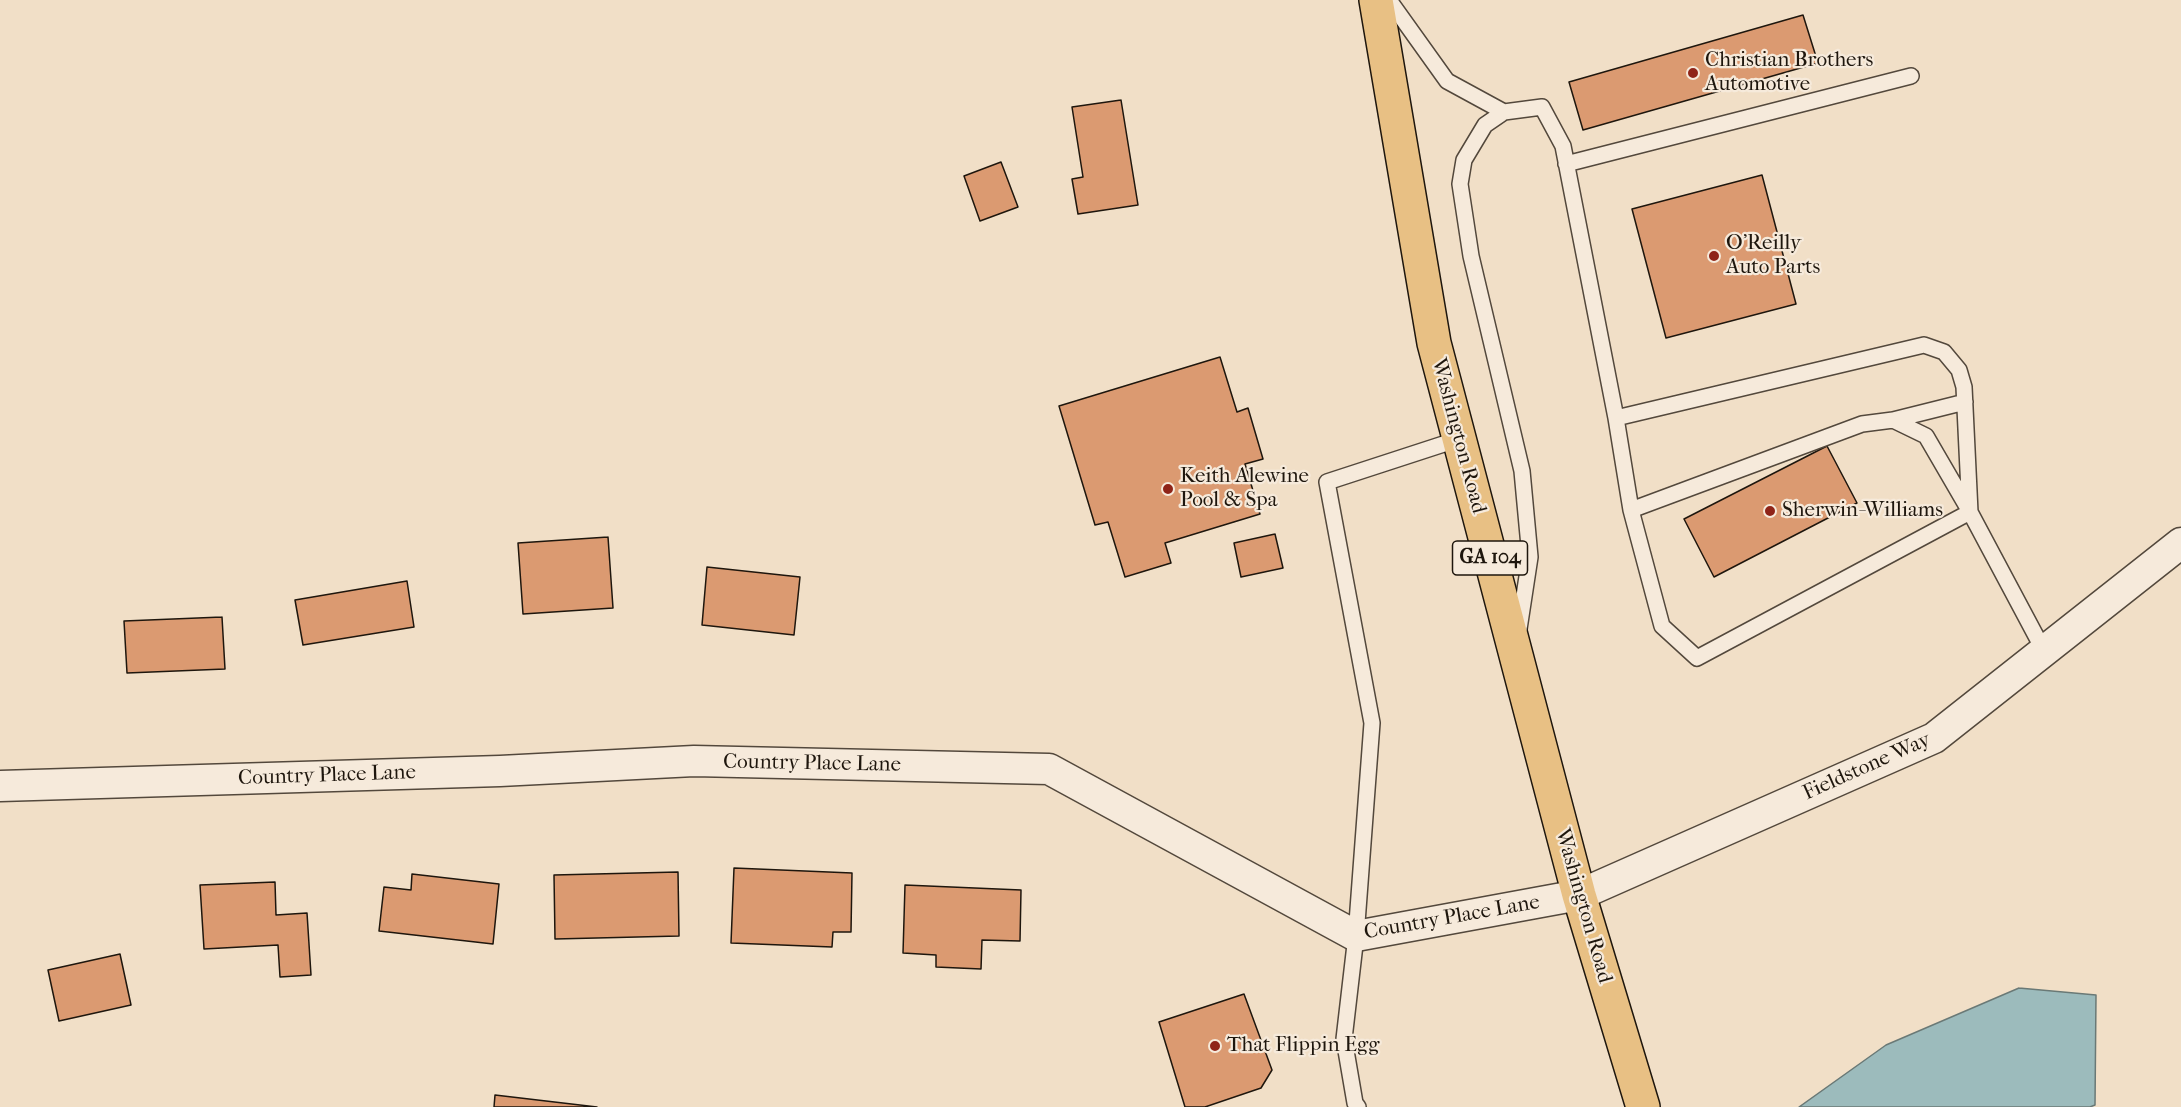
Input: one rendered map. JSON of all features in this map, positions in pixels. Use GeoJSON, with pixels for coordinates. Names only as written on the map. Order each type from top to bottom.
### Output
{"type":"FeatureCollection","features":[{"type":"Feature","properties":{"kind":"main road","name":"Washington Road"},"geometry":{"type":"LineString","coordinates":[[1376,0],[1434,343],[1579,895],[1642,1107]]}},
{"type":"Feature","properties":{"kind":"street","name":"Fieldstone Way"},"geometry":{"type":"LineString","coordinates":[[1579,895],[1934,738],[2181,543]]}},
{"type":"Feature","properties":{"kind":"street","name":"Country Place Lane"},"geometry":{"type":"LineString","coordinates":[[0,786],[500,771],[694,761],[1049,769],[1356,936],[1579,895]]}},
{"type":"Feature","properties":{"kind":"lane"},"geometry":{"type":"LineString","coordinates":[[1389,0],[1447,81],[1504,112]]}},
{"type":"Feature","properties":{"kind":"lane"},"geometry":{"type":"LineString","coordinates":[[1566,164],[1911,76]]}},
{"type":"Feature","properties":{"kind":"lane"},"geometry":{"type":"LineString","coordinates":[[1515,652],[1530,557],[1522,471],[1471,256],[1460,184],[1464,160],[1485,125],[1504,112],[1542,107],[1563,146],[1616,418],[1630,510],[1662,626],[1696,658],[1970,512]]}},
{"type":"Feature","properties":{"kind":"lane"},"geometry":{"type":"LineString","coordinates":[[1616,418],[1924,345],[1944,352],[1959,370],[1964,387],[1970,512]]}},
{"type":"Feature","properties":{"kind":"lane"},"geometry":{"type":"LineString","coordinates":[[1630,510],[1862,424],[1893,420],[1965,402]]}},
{"type":"Feature","properties":{"kind":"lane"},"geometry":{"type":"LineString","coordinates":[[1893,420],[1926,436],[1970,512],[2044,651]]}},
{"type":"Feature","properties":{"kind":"lane"},"geometry":{"type":"LineString","coordinates":[[1358,1107],[1355,1103],[1344,1040],[1356,936],[1372,723],[1327,482],[1459,439]]}},
{"type":"Feature","properties":{"kind":"water"},"geometry":{"type":"Polygon","coordinates":[[[2019,988],[2096,995],[2095,1105],[2090,1107],[1799,1107],[1886,1045],[2019,988]]]}},
{"type":"Feature","properties":{"kind":"building","name":"Christian Brothers Automotive"},"geometry":{"type":"Polygon","coordinates":[[[1803,15],[1818,63],[1583,130],[1569,82],[1803,15]]]}},
{"type":"Feature","properties":{"kind":"building"},"geometry":{"type":"Polygon","coordinates":[[[1121,100],[1138,205],[1078,214],[1072,179],[1083,177],[1072,107],[1121,100]]]}},
{"type":"Feature","properties":{"kind":"building"},"geometry":{"type":"Polygon","coordinates":[[[1001,162],[1018,207],[980,221],[964,176],[1001,162]]]}},
{"type":"Feature","properties":{"kind":"building","name":"O'Reilly Auto Parts"},"geometry":{"type":"Polygon","coordinates":[[[1762,175],[1796,304],[1666,338],[1632,209],[1762,175]]]}},
{"type":"Feature","properties":{"kind":"building","name":"Keith Alewine Pool & Spa"},"geometry":{"type":"Polygon","coordinates":[[[1220,357],[1237,412],[1248,408],[1263,459],[1245,464],[1260,514],[1165,543],[1171,563],[1125,577],[1108,522],[1095,525],[1059,406],[1220,357]]]}},
{"type":"Feature","properties":{"kind":"building","name":"Sherwin-Williams"},"geometry":{"type":"Polygon","coordinates":[[[1827,446],[1857,503],[1714,577],[1684,519],[1827,446]]]}},
{"type":"Feature","properties":{"kind":"building"},"geometry":{"type":"Polygon","coordinates":[[[1275,534],[1283,568],[1241,577],[1234,543],[1275,534]]]}},
{"type":"Feature","properties":{"kind":"building"},"geometry":{"type":"Polygon","coordinates":[[[608,537],[613,608],[523,614],[518,543],[608,537]]]}},
{"type":"Feature","properties":{"kind":"building"},"geometry":{"type":"Polygon","coordinates":[[[707,567],[800,577],[794,635],[702,625],[707,567]]]}},
{"type":"Feature","properties":{"kind":"building"},"geometry":{"type":"Polygon","coordinates":[[[407,581],[414,627],[303,645],[295,600],[407,581]]]}},
{"type":"Feature","properties":{"kind":"building"},"geometry":{"type":"Polygon","coordinates":[[[222,617],[225,669],[127,673],[124,621],[222,617]]]}},
{"type":"Feature","properties":{"kind":"building"},"geometry":{"type":"Polygon","coordinates":[[[734,868],[852,873],[851,932],[833,932],[832,947],[731,943],[734,868]]]}},
{"type":"Feature","properties":{"kind":"building"},"geometry":{"type":"Polygon","coordinates":[[[678,872],[679,936],[555,939],[554,875],[678,872]]]}},
{"type":"Feature","properties":{"kind":"building"},"geometry":{"type":"Polygon","coordinates":[[[412,874],[499,884],[493,944],[379,931],[384,887],[411,890],[412,874]]]}},
{"type":"Feature","properties":{"kind":"building"},"geometry":{"type":"Polygon","coordinates":[[[275,882],[276,915],[307,913],[311,975],[280,977],[278,945],[204,949],[200,885],[275,882]]]}},
{"type":"Feature","properties":{"kind":"building"},"geometry":{"type":"Polygon","coordinates":[[[905,885],[1021,890],[1020,941],[982,940],[981,969],[936,967],[936,955],[903,953],[905,885]]]}},
{"type":"Feature","properties":{"kind":"building"},"geometry":{"type":"Polygon","coordinates":[[[120,954],[131,1005],[59,1021],[48,970],[120,954]]]}},
{"type":"Feature","properties":{"kind":"building","name":"That Flippin Egg"},"geometry":{"type":"Polygon","coordinates":[[[1244,994],[1272,1070],[1261,1088],[1205,1107],[1185,1107],[1159,1022],[1244,994]]]}},
{"type":"Feature","properties":{"kind":"building"},"geometry":{"type":"Polygon","coordinates":[[[495,1095],[597,1107],[494,1107],[495,1095]]]}},
{"type":"Feature","properties":{"kind":"place","name":"Christian Brothers Automotive"},"geometry":{"type":"Point","coordinates":[1693,73]}},
{"type":"Feature","properties":{"kind":"place","name":"O'Reilly Auto Parts"},"geometry":{"type":"Point","coordinates":[1714,256]}},
{"type":"Feature","properties":{"kind":"place","name":"Keith Alewine Pool & Spa"},"geometry":{"type":"Point","coordinates":[1168,489]}},
{"type":"Feature","properties":{"kind":"place","name":"Sherwin-Williams"},"geometry":{"type":"Point","coordinates":[1770,511]}},
{"type":"Feature","properties":{"kind":"place","name":"That Flippin Egg"},"geometry":{"type":"Point","coordinates":[1215,1046]}}]}
